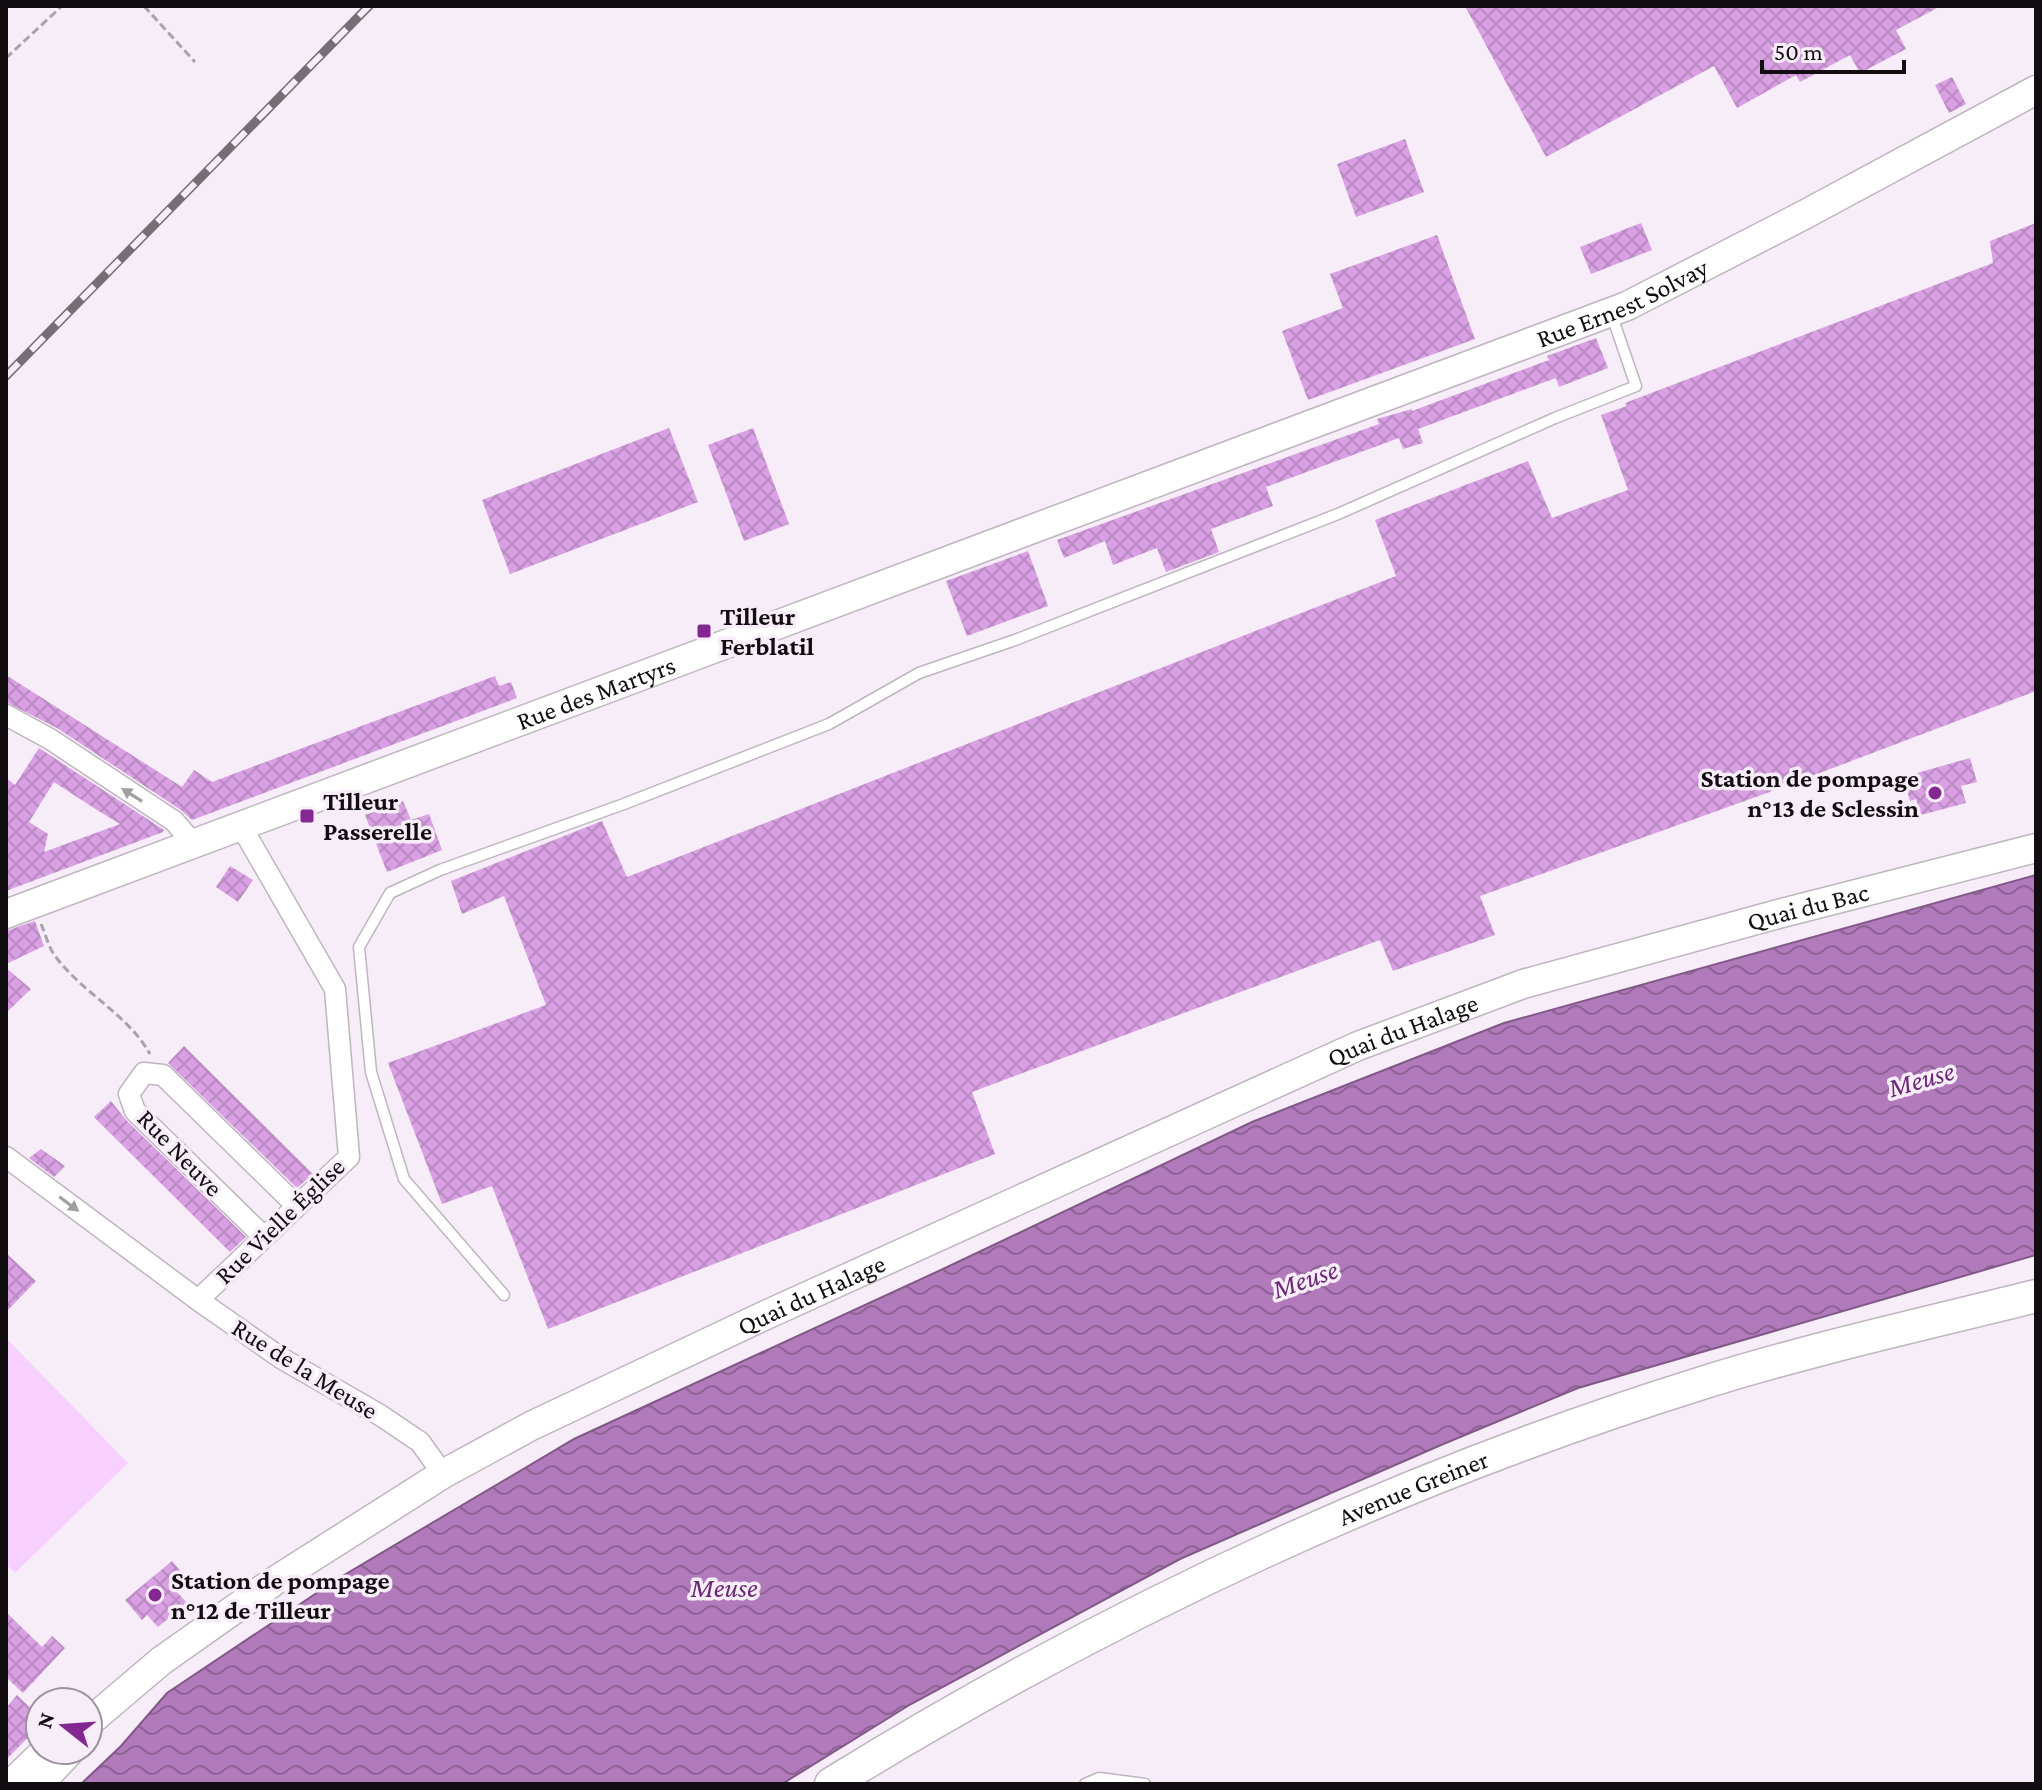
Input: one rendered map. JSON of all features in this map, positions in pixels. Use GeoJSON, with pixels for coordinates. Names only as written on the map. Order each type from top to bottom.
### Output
{"type":"FeatureCollection","features":[{"type":"Feature","properties":{"kind":"main road","name":"Rue Ernest Solvay"},"geometry":{"type":"LineString","coordinates":[[1188,471],[1611,312],[1802,216],[2036,90]]}},
{"type":"Feature","properties":{"kind":"main road","name":"Rue des Martyrs"},"geometry":{"type":"LineString","coordinates":[[6,914],[1188,471]]}},
{"type":"Feature","properties":{"kind":"main road","name":"Quai du Bac"},"geometry":{"type":"LineString","coordinates":[[1582,967],[2036,848]]}},
{"type":"Feature","properties":{"kind":"main road","name":"Quai du Halage"},"geometry":{"type":"LineString","coordinates":[[104,1711],[196,1634],[443,1474],[531,1426],[1344,1052],[1468,1002],[1582,967]]}},
{"type":"Feature","properties":{"kind":"main road","name":"Avenue Greiner"},"geometry":{"type":"LineString","coordinates":[[831,1784],[975,1699],[1147,1608],[1281,1545],[1426,1484],[1578,1425],[1702,1383],[2036,1296]]}},
{"type":"Feature","properties":{"kind":"main road"},"geometry":{"type":"LineString","coordinates":[[11,1784],[30,1766]]}},
{"type":"Feature","properties":{"kind":"main road"},"geometry":{"type":"LineString","coordinates":[[39,1784],[56,1766]]}},
{"type":"Feature","properties":{"kind":"street"},"geometry":{"type":"LineString","coordinates":[[6,715],[50,739],[174,821],[193,843]]}},
{"type":"Feature","properties":{"kind":"street","name":"Rue Vielle Église"},"geometry":{"type":"LineString","coordinates":[[198,1300],[349,1157],[335,989],[241,826]]}},
{"type":"Feature","properties":{"kind":"street","name":"Rue Neuve"},"geometry":{"type":"LineString","coordinates":[[264,1237],[135,1111],[129,1094],[144,1073],[163,1075],[297,1206]]}},
{"type":"Feature","properties":{"kind":"street","name":"Rue de la Meuse"},"geometry":{"type":"LineString","coordinates":[[6,1157],[281,1358],[380,1415],[420,1442],[443,1474]]}},
{"type":"Feature","properties":{"kind":"lane"},"geometry":{"type":"LineString","coordinates":[[504,1295],[404,1179],[371,1072],[359,947],[390,893],[440,870],[624,804],[829,724],[919,673],[1015,640],[1338,514],[1555,418],[1636,386],[1611,312]]}},
{"type":"Feature","properties":{"kind":"lane"},"geometry":{"type":"LineString","coordinates":[[1085,1784],[1099,1778],[1145,1784]]}},
{"type":"Feature","properties":{"kind":"path"},"geometry":{"type":"LineString","coordinates":[[6,58],[62,6]]}},
{"type":"Feature","properties":{"kind":"path"},"geometry":{"type":"LineString","coordinates":[[144,6],[195,62]]}},
{"type":"Feature","properties":{"kind":"path"},"geometry":{"type":"LineString","coordinates":[[34,905],[52,951],[67,970],[141,1038],[163,1075]]}},
{"type":"Feature","properties":{"kind":"shaded area"},"geometry":{"type":"Polygon","coordinates":[[[6,1338],[128,1463],[15,1573],[6,1564],[6,1338]]]}},
{"type":"Feature","properties":{"kind":"water","name":"Meuse"},"geometry":{"type":"Polygon","coordinates":[[[2036,875],[2036,1255],[1578,1388],[1441,1445],[1180,1559],[911,1704],[782,1784],[81,1784],[100,1766],[104,1766],[104,1762],[167,1693],[339,1578],[574,1439],[1252,1122],[1504,1023],[2036,875]]]}},
{"type":"Feature","properties":{"kind":"building"},"geometry":{"type":"Polygon","coordinates":[[[1465,6],[1941,6],[1896,30],[1906,49],[1860,73],[1850,55],[1800,82],[1796,75],[1737,108],[1714,66],[1546,157],[1465,6]]]}},
{"type":"Feature","properties":{"kind":"building"},"geometry":{"type":"Polygon","coordinates":[[[1952,77],[1966,104],[1949,113],[1935,85],[1952,77]]]}},
{"type":"Feature","properties":{"kind":"building"},"geometry":{"type":"Polygon","coordinates":[[[1405,139],[1424,192],[1356,217],[1337,164],[1405,139]]]}},
{"type":"Feature","properties":{"kind":"building"},"geometry":{"type":"Polygon","coordinates":[[[1641,223],[1652,250],[1591,274],[1580,247],[1641,223]]]}},
{"type":"Feature","properties":{"kind":"building"},"geometry":{"type":"Polygon","coordinates":[[[2036,223],[2036,691],[1767,793],[1480,896],[1495,935],[1393,971],[1380,940],[972,1092],[995,1154],[548,1329],[492,1186],[442,1204],[388,1063],[546,1005],[504,896],[462,914],[451,881],[602,821],[627,877],[1396,576],[1375,520],[1528,461],[1552,518],[1628,490],[1601,415],[1627,406],[1625,403],[1993,263],[1990,241],[2036,223]]]}},
{"type":"Feature","properties":{"kind":"building"},"geometry":{"type":"Polygon","coordinates":[[[1437,235],[1475,339],[1308,400],[1282,331],[1343,308],[1330,274],[1437,235]]]}},
{"type":"Feature","properties":{"kind":"building"},"geometry":{"type":"Polygon","coordinates":[[[1596,338],[1608,368],[1559,387],[1556,378],[1418,429],[1423,443],[1403,449],[1399,438],[1266,487],[1273,506],[1211,529],[1219,552],[1166,572],[1157,548],[1113,565],[1105,541],[1064,558],[1057,540],[1379,424],[1377,419],[1412,411],[1549,360],[1547,356],[1596,338]]]}},
{"type":"Feature","properties":{"kind":"building"},"geometry":{"type":"Polygon","coordinates":[[[669,428],[698,502],[510,574],[482,500],[669,428]]]}},
{"type":"Feature","properties":{"kind":"building"},"geometry":{"type":"Polygon","coordinates":[[[753,428],[789,524],[744,541],[708,445],[753,428]]]}},
{"type":"Feature","properties":{"kind":"building"},"geometry":{"type":"Polygon","coordinates":[[[1028,551],[1048,606],[967,636],[946,581],[1028,551]]]}},
{"type":"Feature","properties":{"kind":"building"},"geometry":{"type":"Polygon","coordinates":[[[6,675],[182,787],[194,770],[212,782],[495,676],[499,686],[511,682],[517,698],[192,820],[57,728],[6,702],[6,675]]]}},
{"type":"Feature","properties":{"kind":"building"},"geometry":{"type":"Polygon","coordinates":[[[39,748],[164,830],[6,891],[6,778],[15,785],[39,748]],[[54,782],[29,822],[48,834],[44,852],[120,824],[54,782]]]}},
{"type":"Feature","properties":{"kind":"building","name":"Station de pompage n°13 de Sclessin"},"geometry":{"type":"Polygon","coordinates":[[[1970,758],[1977,782],[1961,786],[1966,803],[1921,815],[1916,799],[1910,801],[1903,777],[1970,758]]]}},
{"type":"Feature","properties":{"kind":"building"},"geometry":{"type":"Polygon","coordinates":[[[403,801],[411,820],[429,814],[442,850],[387,872],[365,815],[403,801]]]}},
{"type":"Feature","properties":{"kind":"building"},"geometry":{"type":"Polygon","coordinates":[[[230,866],[253,880],[238,902],[216,887],[230,866]]]}},
{"type":"Feature","properties":{"kind":"building"},"geometry":{"type":"Polygon","coordinates":[[[35,921],[44,946],[6,964],[6,931],[35,921]]]}},
{"type":"Feature","properties":{"kind":"building"},"geometry":{"type":"Polygon","coordinates":[[[6,968],[31,989],[6,1013],[6,968]]]}},
{"type":"Feature","properties":{"kind":"building"},"geometry":{"type":"Polygon","coordinates":[[[184,1046],[313,1174],[297,1188],[168,1063],[184,1046]]]}},
{"type":"Feature","properties":{"kind":"building"},"geometry":{"type":"Polygon","coordinates":[[[111,1101],[126,1120],[246,1237],[230,1252],[94,1117],[111,1101]]]}},
{"type":"Feature","properties":{"kind":"building"},"geometry":{"type":"Polygon","coordinates":[[[41,1149],[65,1166],[54,1177],[29,1158],[41,1149]]]}},
{"type":"Feature","properties":{"kind":"building"},"geometry":{"type":"Polygon","coordinates":[[[6,1253],[36,1281],[6,1312],[6,1253]]]}},
{"type":"Feature","properties":{"kind":"building","name":"Station de pompage n°12 de Tilleur"},"geometry":{"type":"Polygon","coordinates":[[[172,1561],[189,1581],[176,1591],[187,1603],[158,1627],[147,1615],[142,1620],[125,1600],[172,1561]]]}},
{"type":"Feature","properties":{"kind":"building"},"geometry":{"type":"Polygon","coordinates":[[[6,1612],[42,1647],[52,1636],[65,1648],[30,1686],[24,1686],[23,1693],[6,1677],[6,1612]]]}},
{"type":"Feature","properties":{"kind":"building"},"geometry":{"type":"Polygon","coordinates":[[[17,1695],[24,1702],[24,1741],[6,1760],[6,1708],[17,1695]]]}},
{"type":"Feature","properties":{"kind":"railway"},"geometry":{"type":"LineString","coordinates":[[6,376],[369,6]]}},
{"type":"Feature","properties":{"kind":"place","name":"Tilleur Ferblatil"},"geometry":{"type":"Point","coordinates":[704,631]}},
{"type":"Feature","properties":{"kind":"place","name":"Station de pompage n°13 de Sclessin"},"geometry":{"type":"Point","coordinates":[1935,793]}},
{"type":"Feature","properties":{"kind":"place","name":"Tilleur Passerelle"},"geometry":{"type":"Point","coordinates":[307,816]}},
{"type":"Feature","properties":{"kind":"place","name":"Station de pompage n°12 de Tilleur"},"geometry":{"type":"Point","coordinates":[155,1595]}}]}
